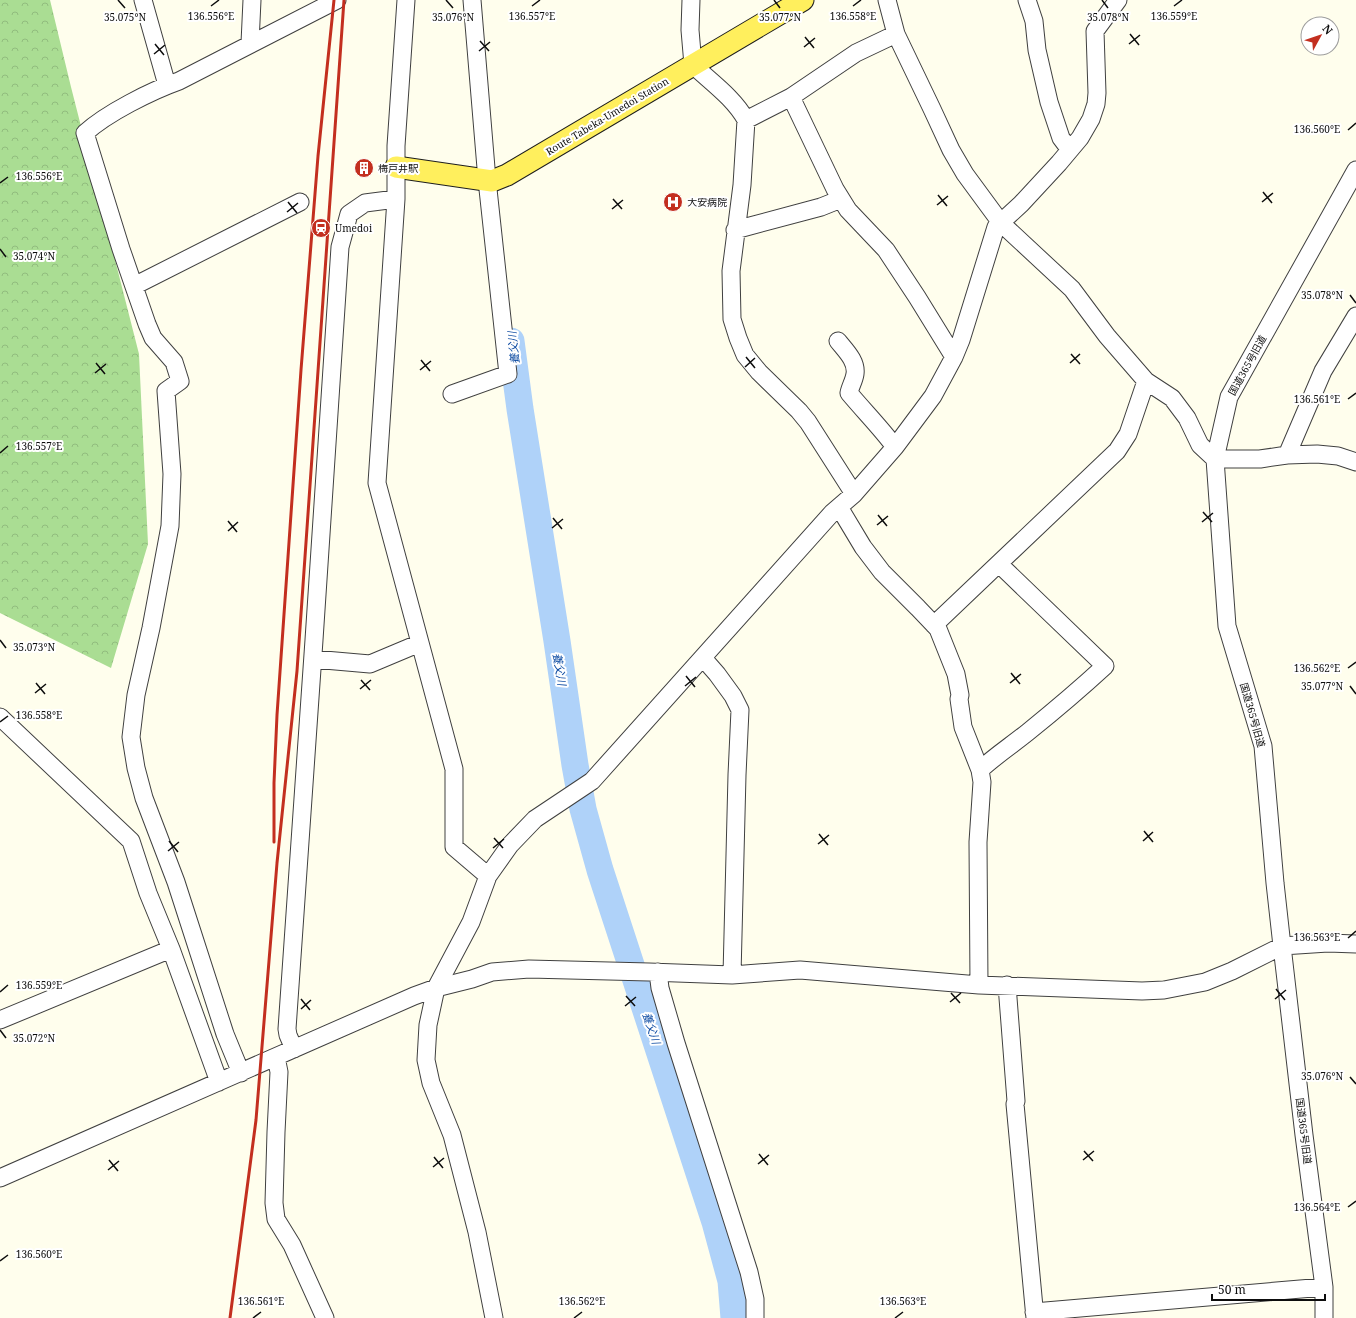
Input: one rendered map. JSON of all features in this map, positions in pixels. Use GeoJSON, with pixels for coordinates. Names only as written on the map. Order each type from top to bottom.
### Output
{"type":"FeatureCollection","features":[{"type":"Feature","properties":{"kind":"main road","name":"Route Tabeka-Umedoi Station"},"geometry":{"type":"LineString","coordinates":[[495,179],[803,0]]}},
{"type":"Feature","properties":{"kind":"main road"},"geometry":{"type":"LineString","coordinates":[[396,167],[495,179]]}},
{"type":"Feature","properties":{"kind":"street"},"geometry":{"type":"LineString","coordinates":[[143,0],[167,85]]}},
{"type":"Feature","properties":{"kind":"street"},"geometry":{"type":"LineString","coordinates":[[250,43],[252,0]]}},
{"type":"Feature","properties":{"kind":"street"},"geometry":{"type":"LineString","coordinates":[[241,1073],[225,1034],[176,882],[144,798],[136,768],[131,737],[136,695],[151,628],[170,526],[172,474],[166,391],[180,381],[174,362],[153,338],[121,249],[85,133],[93,125],[122,108],[167,85],[193,74],[250,43],[337,0]]}},
{"type":"Feature","properties":{"kind":"street"},"geometry":{"type":"LineString","coordinates":[[406,0],[396,146],[396,199],[377,482],[454,769],[454,846],[488,876]]}},
{"type":"Feature","properties":{"kind":"street"},"geometry":{"type":"LineString","coordinates":[[452,394],[508,374],[495,179],[472,0]]}},
{"type":"Feature","properties":{"kind":"street"},"geometry":{"type":"LineString","coordinates":[[691,0],[690,30],[693,65],[731,100],[746,120],[742,185],[730,271],[732,319],[745,355],[759,372],[798,410],[808,422],[854,494]]}},
{"type":"Feature","properties":{"kind":"street"},"geometry":{"type":"LineString","coordinates":[[887,0],[896,34],[951,150],[965,174],[1001,223],[1072,290],[1107,336],[1146,381],[1172,398],[1187,418],[1200,445],[1215,459],[1260,459],[1317,454],[1338,456],[1356,462]]}},
{"type":"Feature","properties":{"kind":"street"},"geometry":{"type":"LineString","coordinates":[[1027,0],[1034,21],[1037,50],[1049,102],[1061,138],[1070,150]]}},
{"type":"Feature","properties":{"kind":"street"},"geometry":{"type":"LineString","coordinates":[[494,1318],[477,1232],[452,1135],[431,1083],[426,1060],[428,1024],[436,988],[472,922],[488,876],[510,844],[535,819],[592,781],[832,512],[854,494],[895,447],[933,396],[954,357],[971,312],[996,227],[1021,204],[1070,150],[1080,138],[1092,119],[1097,93],[1095,31],[1118,0]]}},
{"type":"Feature","properties":{"kind":"street"},"geometry":{"type":"LineString","coordinates":[[746,120],[791,97],[856,53],[896,34]]}},
{"type":"Feature","properties":{"kind":"street"},"geometry":{"type":"LineString","coordinates":[[791,97],[824,168],[841,199],[848,210],[886,250],[954,357]]}},
{"type":"Feature","properties":{"kind":"street","name":"国道365号旧道"},"geometry":{"type":"LineString","coordinates":[[1324,1318],[1324,1287],[1274,883],[1263,746],[1227,626],[1215,459],[1229,397],[1356,170]]}},
{"type":"Feature","properties":{"kind":"street"},"geometry":{"type":"LineString","coordinates":[[294,1049],[287,1030],[340,247],[349,214],[365,202],[396,199]]}},
{"type":"Feature","properties":{"kind":"street"},"geometry":{"type":"LineString","coordinates":[[736,230],[821,207],[841,199]]}},
{"type":"Feature","properties":{"kind":"street"},"geometry":{"type":"LineString","coordinates":[[134,286],[300,202]]}},
{"type":"Feature","properties":{"kind":"street"},"geometry":{"type":"LineString","coordinates":[[1287,456],[1323,371],[1356,316]]}},
{"type":"Feature","properties":{"kind":"street"},"geometry":{"type":"LineString","coordinates":[[838,341],[851,357],[855,367],[855,374],[849,393],[878,425],[895,447]]}},
{"type":"Feature","properties":{"kind":"street"},"geometry":{"type":"LineString","coordinates":[[934,625],[1117,451],[1128,434],[1146,381]]}},
{"type":"Feature","properties":{"kind":"street"},"geometry":{"type":"LineString","coordinates":[[839,507],[864,547],[882,572],[938,629],[956,674],[964,727],[980,770],[982,782],[978,842],[979,985]]}},
{"type":"Feature","properties":{"kind":"street"},"geometry":{"type":"LineString","coordinates":[[980,770],[1104,666],[999,564]]}},
{"type":"Feature","properties":{"kind":"street"},"geometry":{"type":"LineString","coordinates":[[313,659],[370,664],[420,643]]}},
{"type":"Feature","properties":{"kind":"street"},"geometry":{"type":"LineString","coordinates":[[703,658],[733,696],[740,710],[732,975]]}},
{"type":"Feature","properties":{"kind":"street"},"geometry":{"type":"LineString","coordinates":[[0,718],[131,841],[148,893],[172,949],[219,1082]]}},
{"type":"Feature","properties":{"kind":"street"},"geometry":{"type":"LineString","coordinates":[[0,1178],[414,996],[492,972],[512,969],[732,975],[800,970],[979,985],[1142,991],[1178,988],[1205,982],[1232,971],[1282,946],[1328,943],[1356,944]]}},
{"type":"Feature","properties":{"kind":"street"},"geometry":{"type":"LineString","coordinates":[[0,1020],[172,949]]}},
{"type":"Feature","properties":{"kind":"street"},"geometry":{"type":"LineString","coordinates":[[654,972],[749,1272],[755,1299],[755,1318]]}},
{"type":"Feature","properties":{"kind":"street"},"geometry":{"type":"LineString","coordinates":[[1007,985],[1015,1104],[1035,1315],[1324,1287]]}},
{"type":"Feature","properties":{"kind":"street"},"geometry":{"type":"LineString","coordinates":[[276,1057],[279,1072],[274,1180],[276,1219],[292,1245],[325,1318]]}},
{"type":"Feature","properties":{"kind":"green space"},"geometry":{"type":"Polygon","coordinates":[[[0,0],[50,0],[139,354],[148,544],[111,668],[0,613],[0,0]]]}},
{"type":"Feature","properties":{"kind":"waterway","name":"養父川"},"geometry":{"type":"LineString","coordinates":[[511,341],[520,409],[583,809],[600,870],[715,1222],[731,1281],[734,1318]]}},
{"type":"Feature","properties":{"kind":"railway"},"geometry":{"type":"LineString","coordinates":[[274,842],[274,783],[277,715],[301,370],[318,156],[334,0]]}},
{"type":"Feature","properties":{"kind":"railway"},"geometry":{"type":"LineString","coordinates":[[230,1318],[256,1120],[277,863],[297,671],[344,0]]}},
{"type":"Feature","properties":{"kind":"place","name":"梅戸井駅"},"geometry":{"type":"Point","coordinates":[364,168]}},
{"type":"Feature","properties":{"kind":"place","name":"大安病院"},"geometry":{"type":"Point","coordinates":[673,202]}},
{"type":"Feature","properties":{"kind":"place","name":"Umedoi"},"geometry":{"type":"Point","coordinates":[321,228]}}]}
